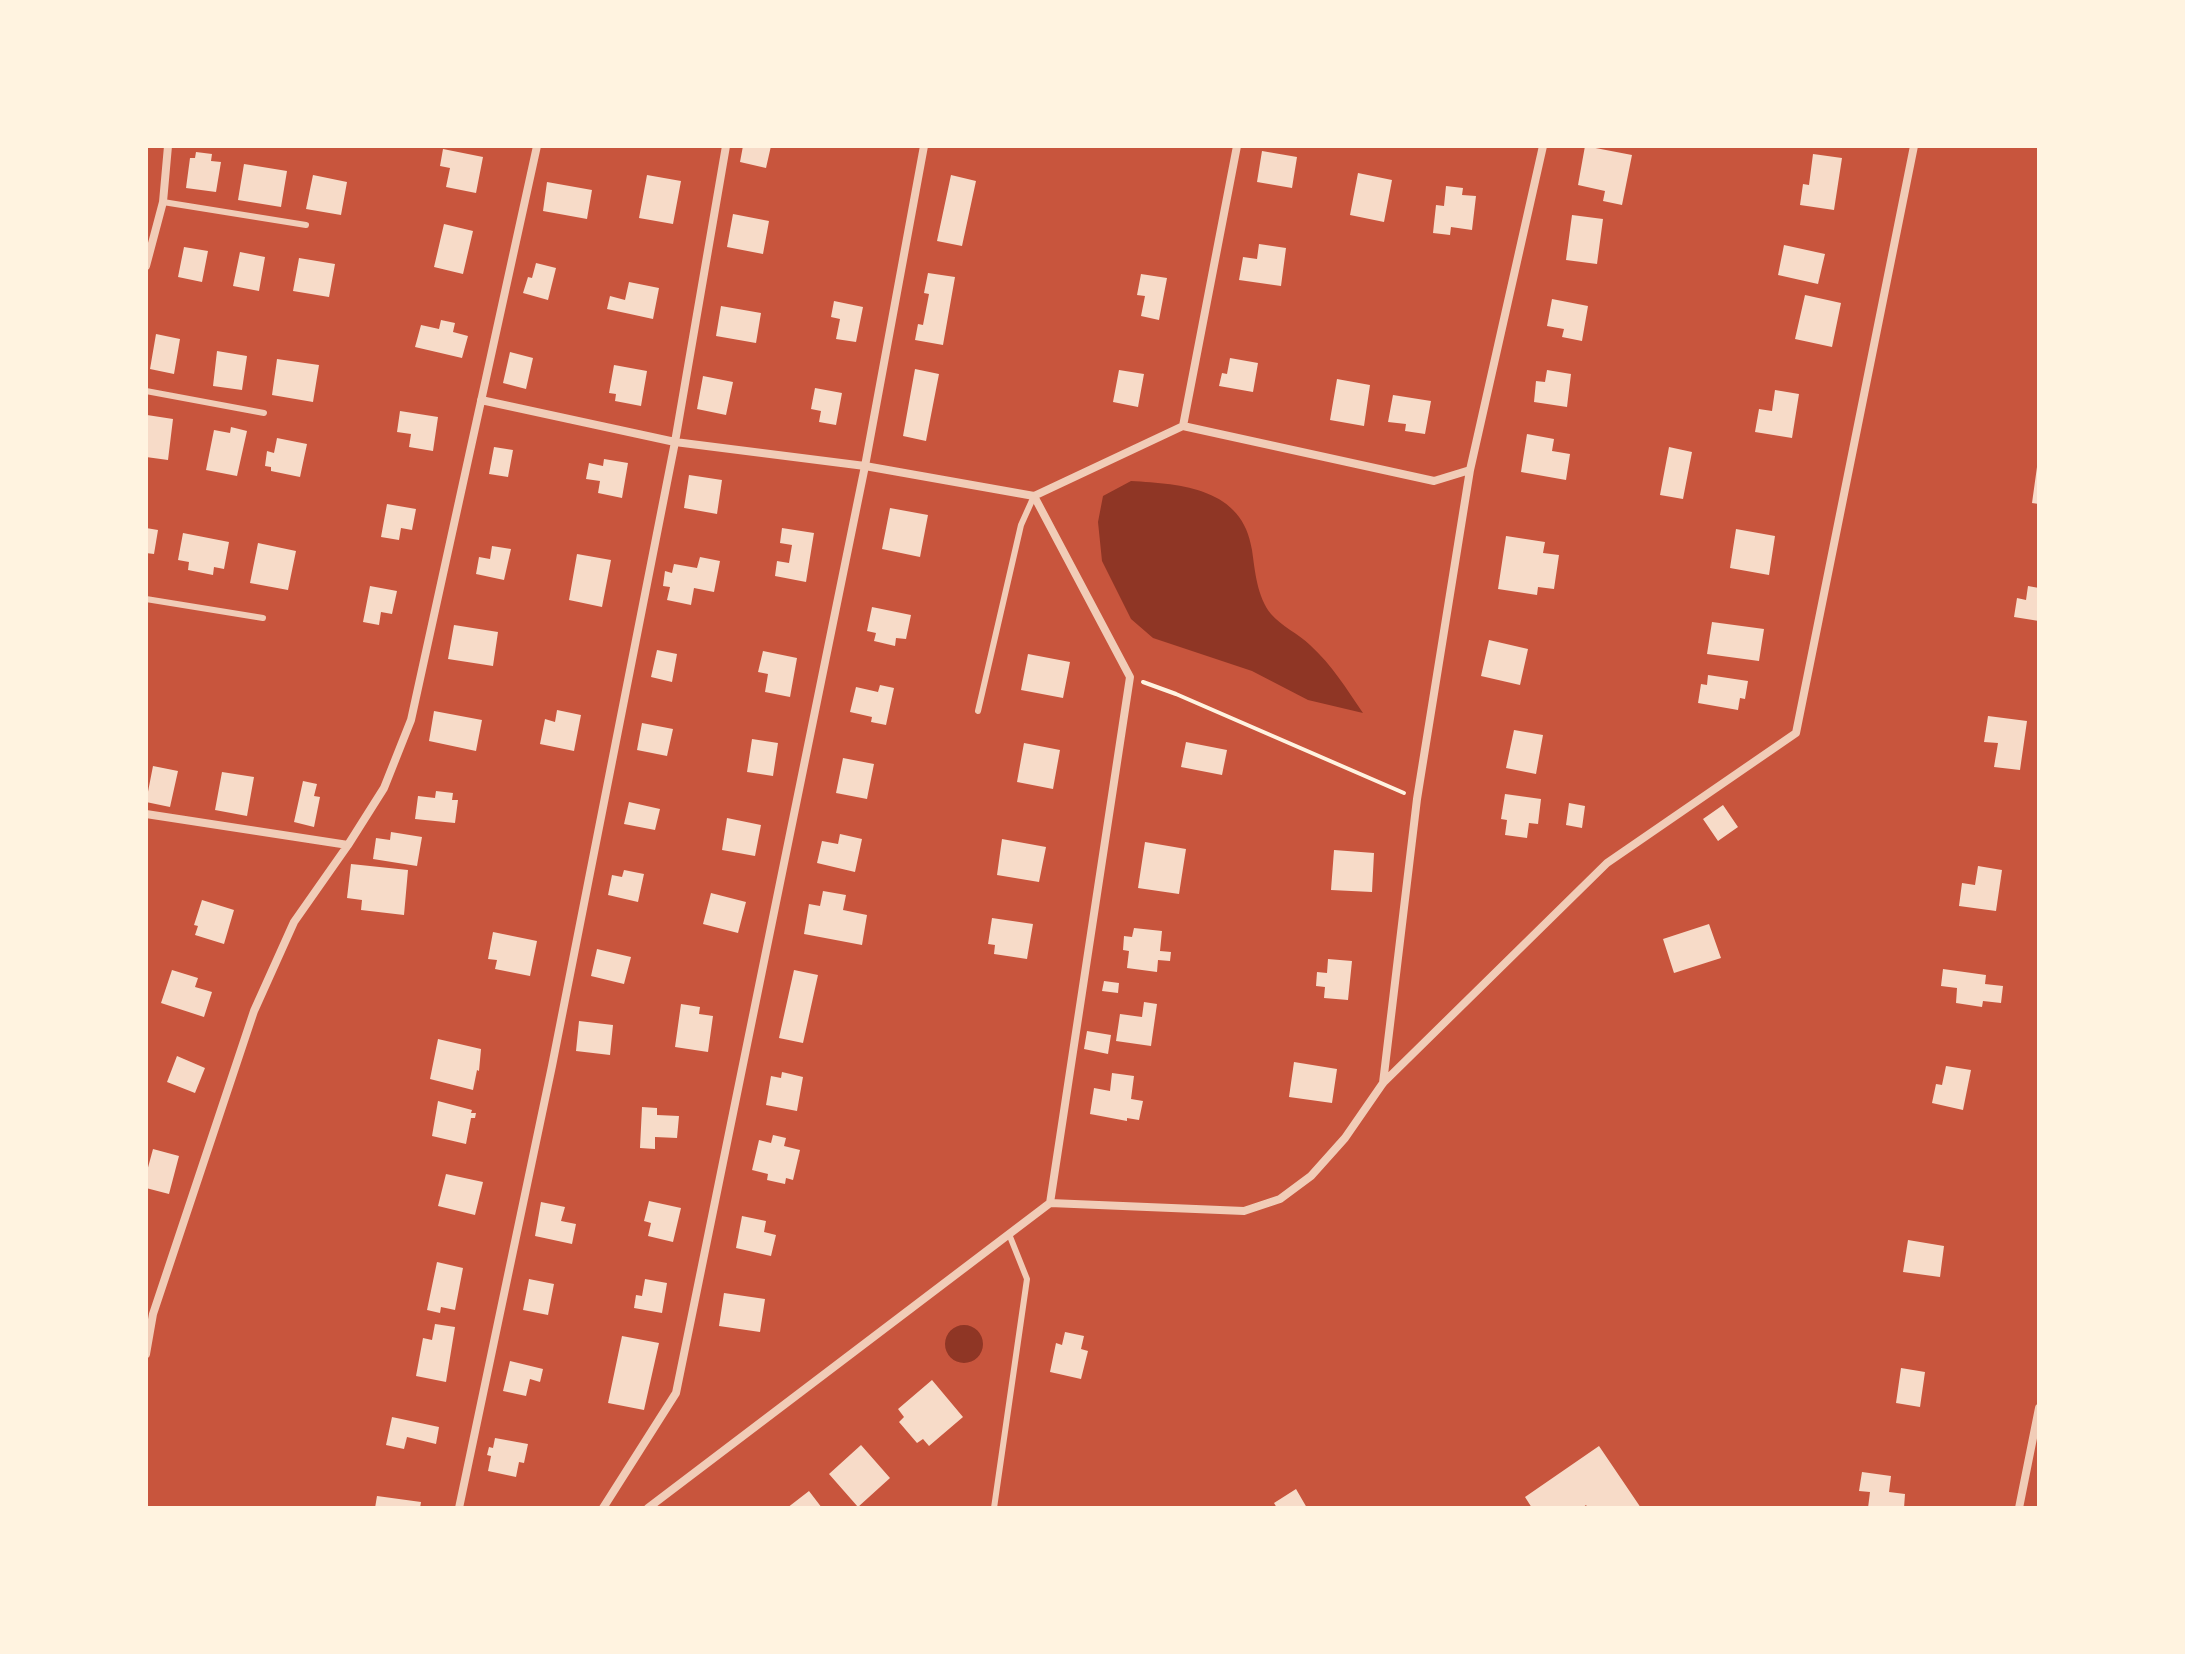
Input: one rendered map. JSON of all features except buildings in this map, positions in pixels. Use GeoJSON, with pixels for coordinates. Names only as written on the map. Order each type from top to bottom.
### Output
{"type":"FeatureCollection","features":[{"type":"Feature","properties":{"kind":"street"},"geometry":{"type":"LineString","coordinates":[[146,266],[163,202],[168,146]]}},
{"type":"Feature","properties":{"kind":"street"},"geometry":{"type":"LineString","coordinates":[[146,1354],[153,1314],[254,1011],[294,922],[384,788],[411,720],[537,146]]}},
{"type":"Feature","properties":{"kind":"street"},"geometry":{"type":"LineString","coordinates":[[459,1508],[555,1050],[675,442],[726,146]]}},
{"type":"Feature","properties":{"kind":"street"},"geometry":{"type":"LineString","coordinates":[[603,1508],[676,1393],[865,466],[924,146]]}},
{"type":"Feature","properties":{"kind":"street"},"geometry":{"type":"LineString","coordinates":[[1183,426],[1237,146]]}},
{"type":"Feature","properties":{"kind":"street"},"geometry":{"type":"LineString","coordinates":[[1383,1083],[1417,799],[1470,470],[1542,146]]}},
{"type":"Feature","properties":{"kind":"street"},"geometry":{"type":"LineString","coordinates":[[648,1508],[1050,1203],[1244,1211],[1280,1199],[1311,1176],[1345,1138],[1383,1083],[1607,863],[1796,733],[1914,146]]}},
{"type":"Feature","properties":{"kind":"street"},"geometry":{"type":"LineString","coordinates":[[481,400],[675,442],[865,466],[1034,496],[1183,426],[1434,481],[1470,470]]}},
{"type":"Feature","properties":{"kind":"street"},"geometry":{"type":"LineString","coordinates":[[1034,496],[1130,677],[1050,1203]]}},
{"type":"Feature","properties":{"kind":"street"},"geometry":{"type":"LineString","coordinates":[[146,814],[348,845]]}},
{"type":"Feature","properties":{"kind":"street"},"geometry":{"type":"LineString","coordinates":[[2019,1508],[2039,1408]]}},
{"type":"Feature","properties":{"kind":"lane"},"geometry":{"type":"LineString","coordinates":[[163,202],[306,225]]}},
{"type":"Feature","properties":{"kind":"lane"},"geometry":{"type":"LineString","coordinates":[[146,391],[264,413]]}},
{"type":"Feature","properties":{"kind":"lane"},"geometry":{"type":"LineString","coordinates":[[978,711],[1021,525],[1034,496]]}},
{"type":"Feature","properties":{"kind":"lane"},"geometry":{"type":"LineString","coordinates":[[146,599],[263,618]]}},
{"type":"Feature","properties":{"kind":"lane"},"geometry":{"type":"LineString","coordinates":[[994,1508],[1027,1279],[1009,1234]]}},
{"type":"Feature","properties":{"kind":"path"},"geometry":{"type":"LineString","coordinates":[[1130,677],[1417,799]]}},
{"type":"Feature","properties":{"kind":"shaded area"},"geometry":{"type":"Polygon","coordinates":[[[1131,481],[1170,484],[1207,493],[1236,513],[1246,529],[1257,584],[1266,607],[1325,661],[1363,713],[1308,700],[1252,671],[1153,638],[1131,619],[1102,561],[1098,522],[1103,496],[1131,481]]]}},
{"type":"Feature","properties":{"kind":"shaded area"},"geometry":{"type":"Polygon","coordinates":[[[964,1325],[977,1331],[983,1344],[977,1357],[964,1363],[951,1357],[945,1344],[951,1331],[964,1325]]]}}]}
